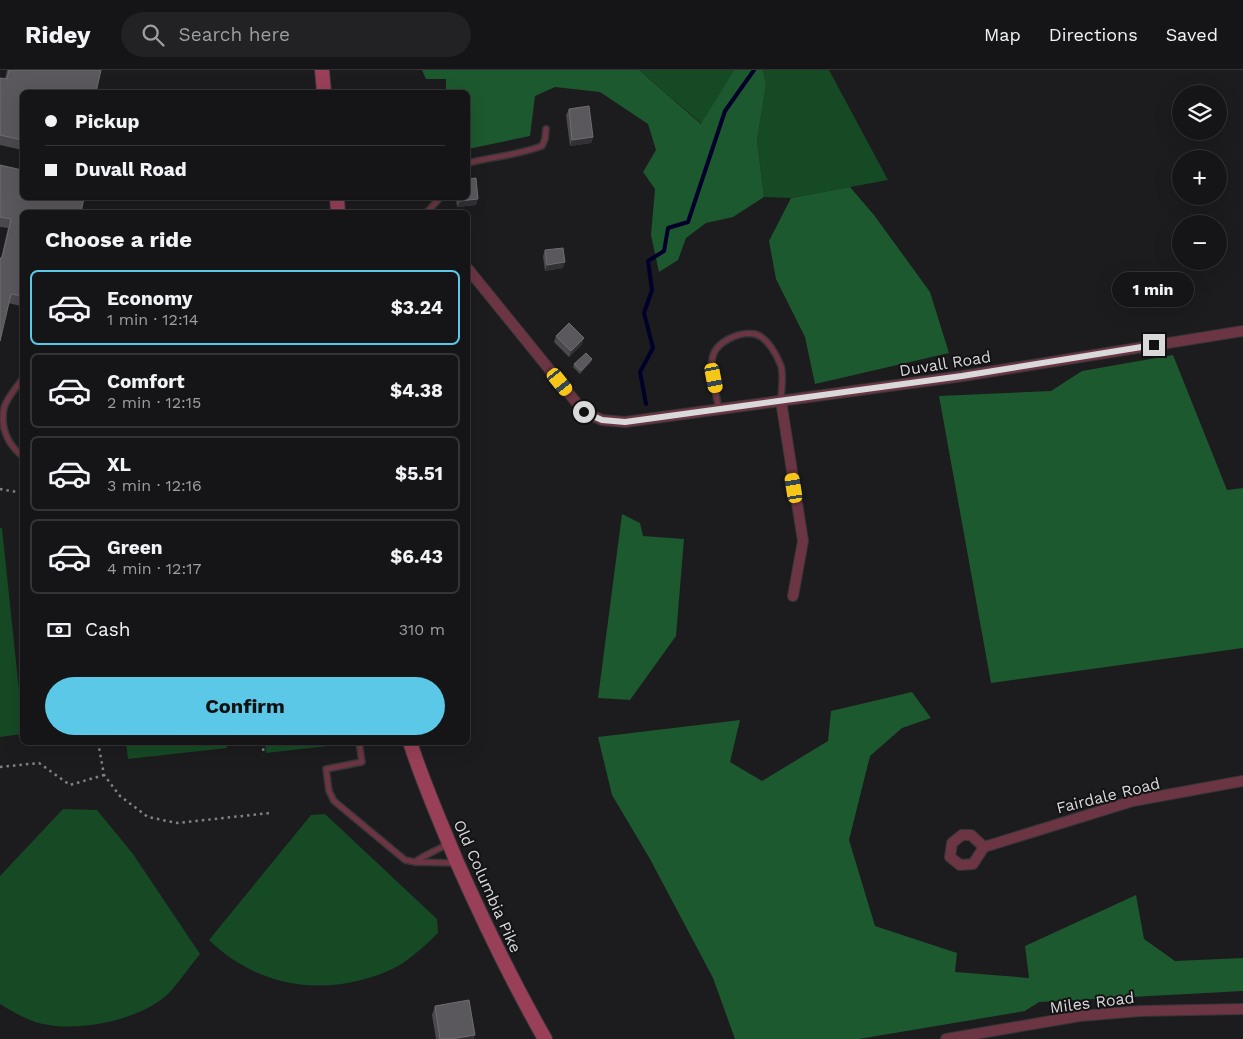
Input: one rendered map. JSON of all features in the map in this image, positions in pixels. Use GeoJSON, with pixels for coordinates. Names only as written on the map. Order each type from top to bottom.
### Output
{"type":"FeatureCollection","features":[{"type":"Feature","properties":{"kind":"main road"},"geometry":{"type":"LineString","coordinates":[[322,70],[324,90]]}},
{"type":"Feature","properties":{"kind":"main road","name":"Old Columbia Pike"},"geometry":{"type":"LineString","coordinates":[[411,745],[424,785],[475,904],[518,992],[545,1039]]}},
{"type":"Feature","properties":{"kind":"street","name":"Duvall Road"},"geometry":{"type":"LineString","coordinates":[[470,271],[584,412],[602,420],[625,422],[962,376],[1243,331]]}},
{"type":"Feature","properties":{"kind":"street"},"geometry":{"type":"LineString","coordinates":[[781,401],[802,541],[793,596]]}},
{"type":"Feature","properties":{"kind":"street","name":"Fairdale Road"},"geometry":{"type":"LineString","coordinates":[[984,847],[1133,801],[1243,781]]}},
{"type":"Feature","properties":{"kind":"street","name":"Miles Road"},"geometry":{"type":"LineString","coordinates":[[946,1039],[1088,1016],[1140,1011],[1243,1009]]}},
{"type":"Feature","properties":{"kind":"lane"},"geometry":{"type":"LineString","coordinates":[[470,163],[526,152],[542,146],[546,129]]}},
{"type":"Feature","properties":{"kind":"lane"},"geometry":{"type":"LineString","coordinates":[[429,210],[438,200]]}},
{"type":"Feature","properties":{"kind":"lane"},"geometry":{"type":"LineString","coordinates":[[720,409],[712,358],[715,352],[727,340],[743,335],[756,334],[774,352],[782,373],[781,401]]}},
{"type":"Feature","properties":{"kind":"lane"},"geometry":{"type":"LineString","coordinates":[[20,382],[4,407],[3,430],[9,443],[20,454]]}},
{"type":"Feature","properties":{"kind":"lane"},"geometry":{"type":"LineString","coordinates":[[360,745],[362,762],[326,769],[329,791],[334,801],[405,860],[457,863]]}},
{"type":"Feature","properties":{"kind":"lane"},"geometry":{"type":"LineString","coordinates":[[415,862],[449,843]]}},
{"type":"Feature","properties":{"kind":"path"},"geometry":{"type":"LineString","coordinates":[[0,489],[20,493]]}},
{"type":"Feature","properties":{"kind":"path"},"geometry":{"type":"LineString","coordinates":[[99,745],[104,775],[120,796],[148,817],[177,823],[270,813]]}},
{"type":"Feature","properties":{"kind":"path"},"geometry":{"type":"LineString","coordinates":[[262,745],[264,755]]}},
{"type":"Feature","properties":{"kind":"path"},"geometry":{"type":"LineString","coordinates":[[0,767],[39,763],[70,785],[104,775]]}},
{"type":"Feature","properties":{"kind":"green space"},"geometry":{"type":"Polygon","coordinates":[[[422,70],[639,70],[701,124],[734,70],[763,70],[766,85],[757,140],[764,197],[733,217],[706,223],[686,238],[678,260],[659,272],[651,235],[655,189],[643,172],[656,150],[648,124],[600,92],[555,87],[535,96],[530,136],[470,149],[470,90],[446,90],[446,79],[426,79],[422,70]]]}},
{"type":"Feature","properties":{"kind":"green space"},"geometry":{"type":"Polygon","coordinates":[[[639,70],[734,70],[702,124],[639,70]]]}},
{"type":"Feature","properties":{"kind":"green space"},"geometry":{"type":"Polygon","coordinates":[[[763,70],[829,70],[888,180],[791,198],[764,197],[757,140],[766,85],[763,70]]]}},
{"type":"Feature","properties":{"kind":"green space"},"geometry":{"type":"Polygon","coordinates":[[[850,187],[874,215],[930,292],[949,353],[815,384],[805,337],[776,279],[769,241],[791,198],[850,187]]]}},
{"type":"Feature","properties":{"kind":"green space"},"geometry":{"type":"Polygon","coordinates":[[[1173,355],[1227,490],[1243,488],[1243,648],[991,683],[939,396],[1051,391],[1082,371],[1173,355]]]}},
{"type":"Feature","properties":{"kind":"green space"},"geometry":{"type":"Polygon","coordinates":[[[622,514],[640,523],[643,536],[684,539],[676,636],[630,700],[598,698],[622,514]]]}},
{"type":"Feature","properties":{"kind":"green space"},"geometry":{"type":"Polygon","coordinates":[[[0,528],[2,528],[20,700],[20,734],[0,737],[0,528]]]}},
{"type":"Feature","properties":{"kind":"green space"},"geometry":{"type":"Polygon","coordinates":[[[912,692],[931,718],[902,728],[870,756],[849,840],[875,926],[957,953],[955,972],[1029,978],[1025,946],[1136,895],[1144,939],[1175,961],[1243,958],[1243,991],[1039,1002],[1025,1011],[859,1039],[735,1039],[713,978],[650,859],[612,795],[598,737],[740,720],[730,762],[762,781],[828,741],[831,711],[912,692]]]}},
{"type":"Feature","properties":{"kind":"green space"},"geometry":{"type":"Polygon","coordinates":[[[126,745],[226,745],[227,748],[128,759],[126,745]]]}},
{"type":"Feature","properties":{"kind":"green space"},"geometry":{"type":"Polygon","coordinates":[[[265,745],[328,745],[328,746],[266,753],[265,745]]]}},
{"type":"Feature","properties":{"kind":"green space"},"geometry":{"type":"Polygon","coordinates":[[[63,809],[97,810],[133,854],[200,954],[177,984],[158,1002],[129,1016],[112,1021],[79,1026],[42,1024],[23,1017],[0,1004],[0,876],[63,809]]]}},
{"type":"Feature","properties":{"kind":"green space"},"geometry":{"type":"Polygon","coordinates":[[[325,814],[437,919],[438,933],[403,963],[387,972],[357,981],[317,986],[297,984],[259,974],[241,965],[209,940],[311,815],[325,814]]]}},
{"type":"Feature","properties":{"kind":"building"},"geometry":{"type":"Polygon","coordinates":[[[9,70],[101,70],[96,90],[20,90],[20,140],[0,135],[0,78],[7,79],[9,70]]]}},
{"type":"Feature","properties":{"kind":"building"},"geometry":{"type":"Polygon","coordinates":[[[589,106],[593,137],[572,140],[569,109],[589,106]]]}},
{"type":"Feature","properties":{"kind":"building"},"geometry":{"type":"Polygon","coordinates":[[[0,165],[20,170],[20,200],[84,200],[81,210],[20,210],[20,296],[11,294],[0,341],[0,258],[2,258],[11,219],[0,217],[0,165]]]}},
{"type":"Feature","properties":{"kind":"building"},"geometry":{"type":"Polygon","coordinates":[[[476,178],[478,199],[470,200],[470,179],[476,178]]]}},
{"type":"Feature","properties":{"kind":"building"},"geometry":{"type":"Polygon","coordinates":[[[563,248],[565,262],[547,265],[545,250],[563,248]]]}},
{"type":"Feature","properties":{"kind":"building"},"geometry":{"type":"Polygon","coordinates":[[[569,323],[584,338],[571,351],[556,336],[569,323]]]}},
{"type":"Feature","properties":{"kind":"building"},"geometry":{"type":"Polygon","coordinates":[[[586,353],[592,359],[581,371],[574,364],[586,353]]]}},
{"type":"Feature","properties":{"kind":"building"},"geometry":{"type":"Polygon","coordinates":[[[469,1000],[475,1035],[440,1039],[435,1006],[469,1000]]]}},
{"type":"Feature","properties":{"kind":"waterway"},"geometry":{"type":"LineString","coordinates":[[646,404],[640,372],[653,348],[644,313],[652,290],[648,261],[664,251],[668,228],[688,222],[725,111],[754,70]]}},
{"type":"Feature","properties":{"kind":"route"},"geometry":{"type":"LineString","coordinates":[[584,412],[602,420],[625,422],[962,376],[1154,345]]}}]}
